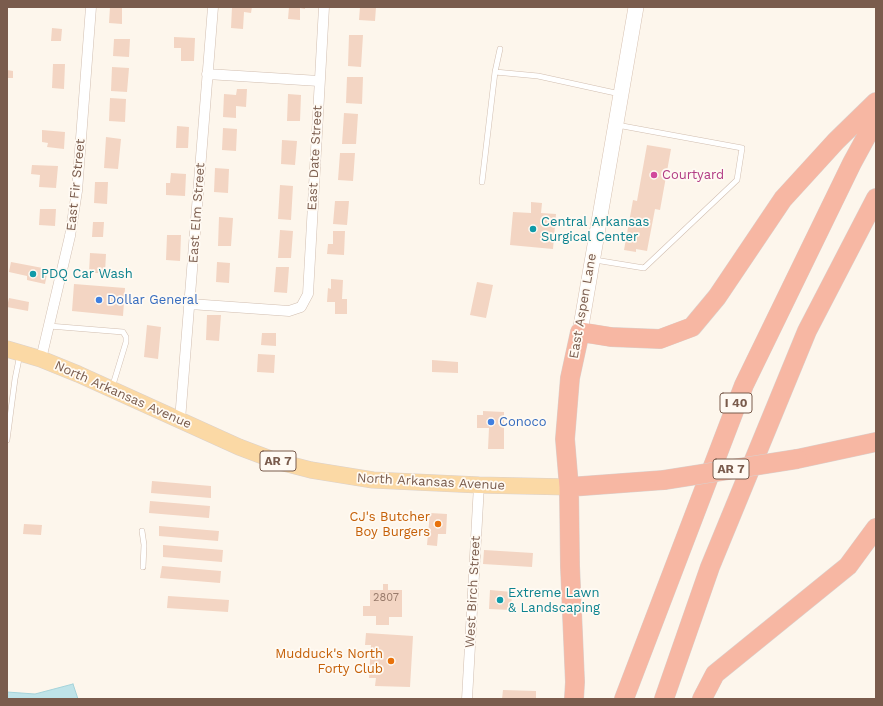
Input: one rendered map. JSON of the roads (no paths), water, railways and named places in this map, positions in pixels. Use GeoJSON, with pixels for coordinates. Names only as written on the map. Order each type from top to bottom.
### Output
{"type":"FeatureCollection","features":[{"type":"Feature","properties":{"kind":"highway"},"geometry":{"type":"LineString","coordinates":[[580,332],[610,337],[660,339],[692,327],[717,297],[783,199],[836,141],[876,102]]}},
{"type":"Feature","properties":{"kind":"highway","name":"I 40"},"geometry":{"type":"LineString","coordinates":[[624,699],[744,385],[852,163],[876,119]]}},
{"type":"Feature","properties":{"kind":"highway"},"geometry":{"type":"LineString","coordinates":[[664,699],[710,567],[807,331],[876,198]]}},
{"type":"Feature","properties":{"kind":"highway","name":"East Aspen Lane"},"geometry":{"type":"LineString","coordinates":[[574,699],[575,682],[570,566],[569,487],[565,439],[570,378],[580,332]]}},
{"type":"Feature","properties":{"kind":"highway","name":"North Arkansas Avenue"},"geometry":{"type":"LineString","coordinates":[[569,487],[664,480],[797,458],[876,442]]}},
{"type":"Feature","properties":{"kind":"highway"},"geometry":{"type":"LineString","coordinates":[[702,699],[715,674],[848,566],[876,528]]}},
{"type":"Feature","properties":{"kind":"main road","name":"North Arkansas Avenue"},"geometry":{"type":"LineString","coordinates":[[14,351],[41,359],[239,447],[276,461],[311,470],[373,480],[479,485],[569,487]]}},
{"type":"Feature","properties":{"kind":"street","name":"East Fir Street"},"geometry":{"type":"LineString","coordinates":[[41,359],[70,236],[77,191],[91,7]]}},
{"type":"Feature","properties":{"kind":"street","name":"East Elm Street"},"geometry":{"type":"LineString","coordinates":[[180,420],[213,7]]}},
{"type":"Feature","properties":{"kind":"street","name":"East Date Street"},"geometry":{"type":"LineString","coordinates":[[190,304],[289,311],[301,307],[308,294],[324,7]]}},
{"type":"Feature","properties":{"kind":"street","name":"East Aspen Lane"},"geometry":{"type":"LineString","coordinates":[[580,332],[636,7]]}},
{"type":"Feature","properties":{"kind":"street"},"geometry":{"type":"LineString","coordinates":[[207,74],[320,81]]}},
{"type":"Feature","properties":{"kind":"street","name":"West Birch Street"},"geometry":{"type":"LineString","coordinates":[[467,699],[479,485]]}},
{"type":"Feature","properties":{"kind":"lane"},"geometry":{"type":"LineString","coordinates":[[482,182],[500,50]]}},
{"type":"Feature","properties":{"kind":"lane"},"geometry":{"type":"LineString","coordinates":[[496,72],[538,76],[621,94]]}},
{"type":"Feature","properties":{"kind":"lane"},"geometry":{"type":"LineString","coordinates":[[592,260],[644,268],[737,180],[742,148],[615,125]]}},
{"type":"Feature","properties":{"kind":"lane"},"geometry":{"type":"LineString","coordinates":[[49,326],[123,332],[126,337],[126,342],[111,389]]}},
{"type":"Feature","properties":{"kind":"lane"},"geometry":{"type":"LineString","coordinates":[[7,440],[15,379],[14,351]]}},
{"type":"Feature","properties":{"kind":"lane"},"geometry":{"type":"LineString","coordinates":[[142,531],[144,545],[143,567]]}},
{"type":"Feature","properties":{"kind":"water"},"geometry":{"type":"Polygon","coordinates":[[[73,684],[78,699],[7,699],[7,692],[35,694],[73,684]]]}},
{"type":"Feature","properties":{"kind":"place","name":"Courtyard"},"geometry":{"type":"Point","coordinates":[654,175]}},
{"type":"Feature","properties":{"kind":"place","name":"Central Arkansas Surgical Center"},"geometry":{"type":"Point","coordinates":[533,229]}},
{"type":"Feature","properties":{"kind":"place","name":"PDQ Car Wash"},"geometry":{"type":"Point","coordinates":[33,274]}},
{"type":"Feature","properties":{"kind":"place","name":"Dollar General"},"geometry":{"type":"Point","coordinates":[99,300]}},
{"type":"Feature","properties":{"kind":"place","name":"Conoco"},"geometry":{"type":"Point","coordinates":[491,422]}},
{"type":"Feature","properties":{"kind":"place","name":"CJ's Butcher Boy Burgers"},"geometry":{"type":"Point","coordinates":[438,524]}},
{"type":"Feature","properties":{"kind":"place","name":"Extreme Lawn & Landscaping"},"geometry":{"type":"Point","coordinates":[500,600]}},
{"type":"Feature","properties":{"kind":"place","name":"Mudduck's North Forty Club"},"geometry":{"type":"Point","coordinates":[391,661]}}]}
